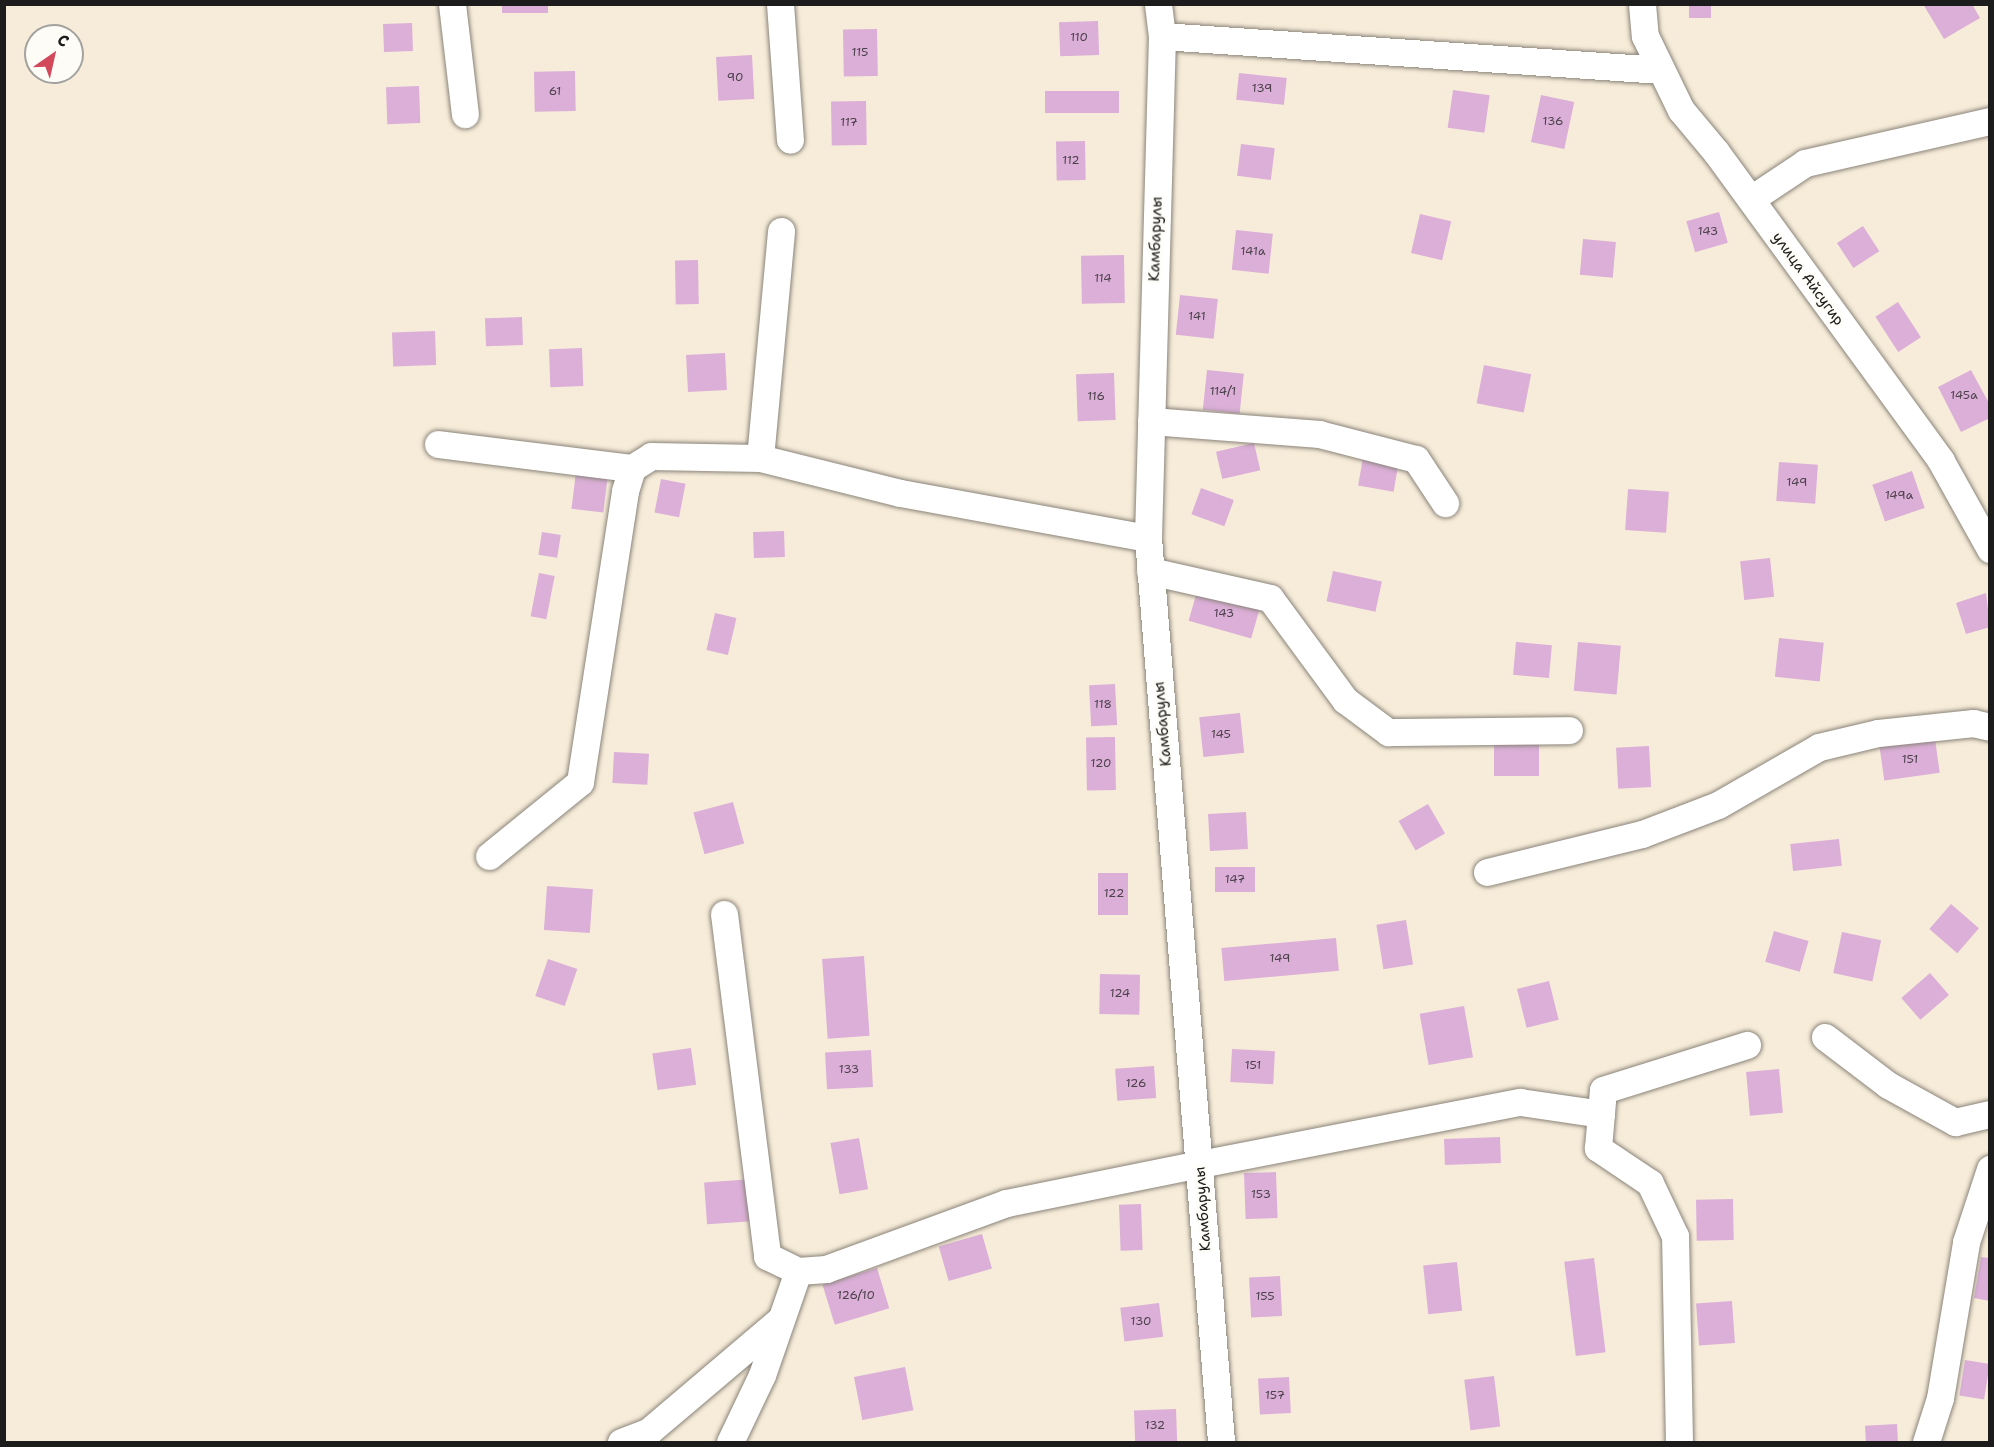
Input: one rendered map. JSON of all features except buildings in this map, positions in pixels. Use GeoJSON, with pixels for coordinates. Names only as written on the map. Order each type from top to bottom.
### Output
{"type":"FeatureCollection","features":[{"type":"Feature","properties":{"kind":"street"},"geometry":{"type":"LineString","coordinates":[[452,4],[465,114]]}},
{"type":"Feature","properties":{"kind":"street"},"geometry":{"type":"LineString","coordinates":[[780,4],[790,140]]}},
{"type":"Feature","properties":{"kind":"street","name":"Камбарулы"},"geometry":{"type":"LineString","coordinates":[[1158,4],[1162,36],[1148,538],[1221,1443]]}},
{"type":"Feature","properties":{"kind":"street","name":"улица Айсугир"},"geometry":{"type":"LineString","coordinates":[[1642,4],[1645,36],[1681,110],[1751,199],[1941,460],[1989,549]]}},
{"type":"Feature","properties":{"kind":"street"},"geometry":{"type":"LineString","coordinates":[[1162,36],[1661,70]]}},
{"type":"Feature","properties":{"kind":"street"},"geometry":{"type":"LineString","coordinates":[[1751,199],[1805,163],[1989,121]]}},
{"type":"Feature","properties":{"kind":"street"},"geometry":{"type":"LineString","coordinates":[[760,458],[781,231]]}},
{"type":"Feature","properties":{"kind":"street"},"geometry":{"type":"LineString","coordinates":[[1151,421],[1319,434],[1416,459],[1445,503]]}},
{"type":"Feature","properties":{"kind":"street"},"geometry":{"type":"LineString","coordinates":[[438,444],[632,468],[651,456],[760,458],[900,493],[1148,538]]}},
{"type":"Feature","properties":{"kind":"street"},"geometry":{"type":"LineString","coordinates":[[489,856],[580,782],[625,491],[632,468]]}},
{"type":"Feature","properties":{"kind":"street"},"geometry":{"type":"LineString","coordinates":[[1150,572],[1270,598],[1345,700],[1388,732],[1569,730]]}},
{"type":"Feature","properties":{"kind":"street"},"geometry":{"type":"LineString","coordinates":[[1487,872],[1642,834],[1718,805],[1819,747],[1878,733],[1973,723],[1989,727]]}},
{"type":"Feature","properties":{"kind":"street"},"geometry":{"type":"LineString","coordinates":[[724,914],[767,1256],[798,1271],[826,1269],[1006,1203],[1200,1164],[1520,1102],[1601,1114]]}},
{"type":"Feature","properties":{"kind":"street"},"geometry":{"type":"LineString","coordinates":[[1825,1037],[1888,1085],[1955,1122],[1989,1114]]}},
{"type":"Feature","properties":{"kind":"street"},"geometry":{"type":"LineString","coordinates":[[1679,1443],[1675,1236],[1650,1183],[1598,1148],[1603,1090],[1747,1045]]}},
{"type":"Feature","properties":{"kind":"street"},"geometry":{"type":"LineString","coordinates":[[1926,1443],[1940,1398],[1966,1242],[1989,1169]]}},
{"type":"Feature","properties":{"kind":"street"},"geometry":{"type":"LineString","coordinates":[[730,1443],[762,1375],[798,1271]]}},
{"type":"Feature","properties":{"kind":"street"},"geometry":{"type":"LineString","coordinates":[[621,1443],[649,1431],[781,1319]]}}]}
